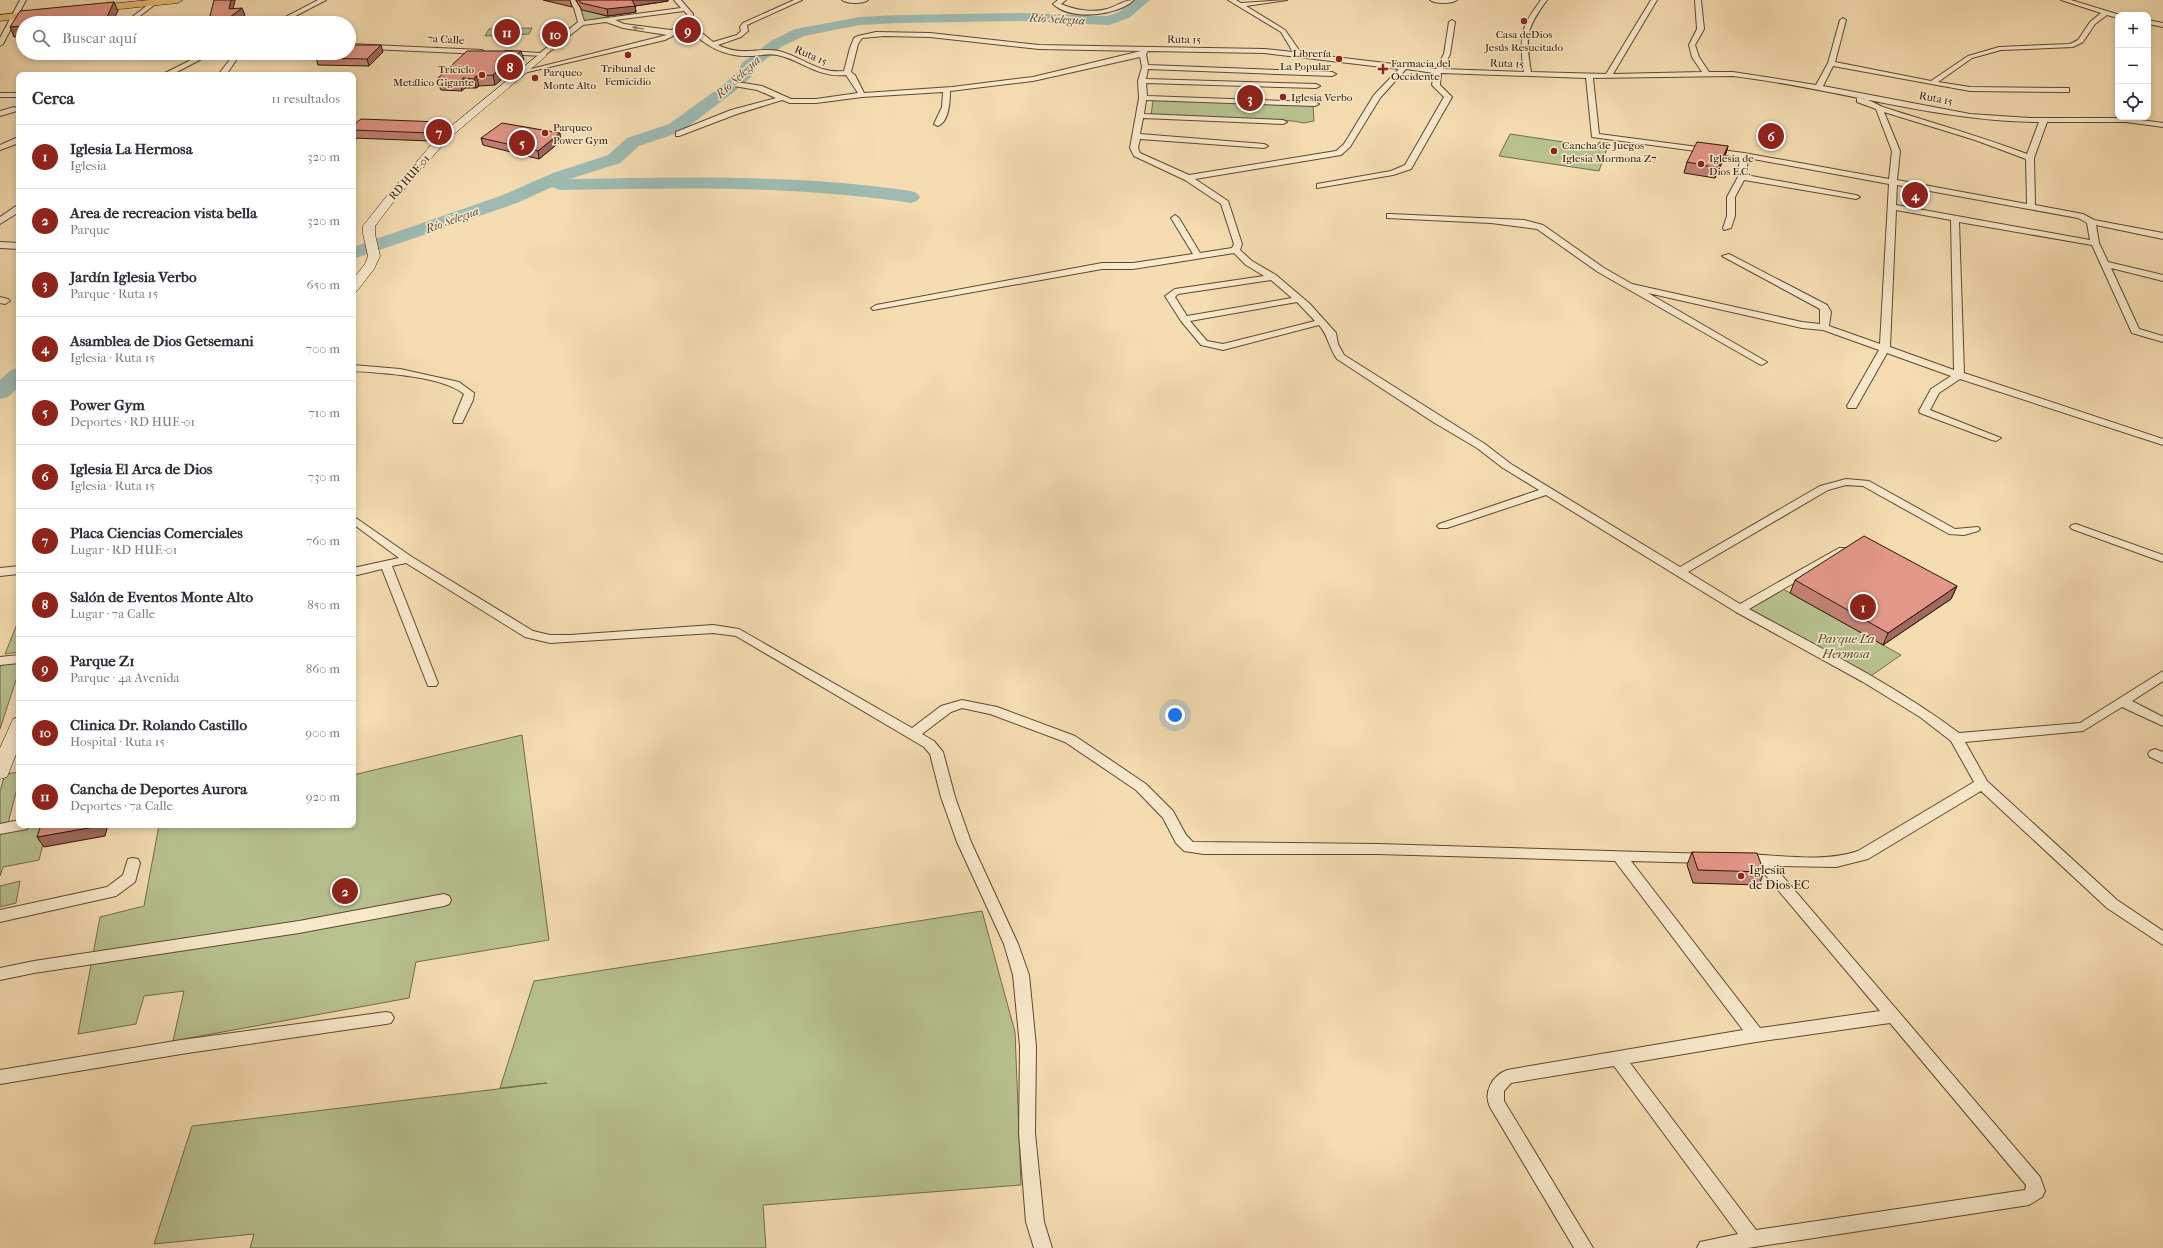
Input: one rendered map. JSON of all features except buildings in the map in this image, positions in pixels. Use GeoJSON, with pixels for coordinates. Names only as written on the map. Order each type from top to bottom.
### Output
{"type":"FeatureCollection","features":[{"type":"Feature","properties":{"kind":"main road"},"geometry":{"type":"LineString","coordinates":[[84,9],[178,0]]}},
{"type":"Feature","properties":{"kind":"main road"},"geometry":{"type":"LineString","coordinates":[[0,18],[54,12]]}},
{"type":"Feature","properties":{"kind":"street"},"geometry":{"type":"LineString","coordinates":[[0,44],[16,16],[23,0]]}},
{"type":"Feature","properties":{"kind":"street"},"geometry":{"type":"LineString","coordinates":[[291,16],[322,0]]}},
{"type":"Feature","properties":{"kind":"street"},"geometry":{"type":"LineString","coordinates":[[572,0],[577,8],[582,23]]}},
{"type":"Feature","properties":{"kind":"street"},"geometry":{"type":"LineString","coordinates":[[517,74],[671,36],[670,33],[689,26],[691,19],[677,0]]}},
{"type":"Feature","properties":{"kind":"street"},"geometry":{"type":"LineString","coordinates":[[711,45],[739,36],[745,31],[743,27],[745,24],[799,0]]}},
{"type":"Feature","properties":{"kind":"street"},"geometry":{"type":"LineString","coordinates":[[845,0],[865,0]]}},
{"type":"Feature","properties":{"kind":"street"},"geometry":{"type":"LineString","coordinates":[[1063,0],[1056,4],[1069,10],[1096,14],[1113,10],[1131,0]]}},
{"type":"Feature","properties":{"kind":"street"},"geometry":{"type":"LineString","coordinates":[[1231,0],[1283,31],[1298,54]]}},
{"type":"Feature","properties":{"kind":"street"},"geometry":{"type":"LineString","coordinates":[[1242,6],[1284,0]]}},
{"type":"Feature","properties":{"kind":"street"},"geometry":{"type":"LineString","coordinates":[[1433,0],[1454,0]]}},
{"type":"Feature","properties":{"kind":"street"},"geometry":{"type":"LineString","coordinates":[[1528,75],[1524,44],[1524,29],[1544,0]]}},
{"type":"Feature","properties":{"kind":"street"},"geometry":{"type":"LineString","coordinates":[[1608,76],[1654,0]]}},
{"type":"Feature","properties":{"kind":"street"},"geometry":{"type":"LineString","coordinates":[[1698,0],[1701,29],[1698,39],[1692,45],[1695,59],[1707,74]]}},
{"type":"Feature","properties":{"kind":"street"},"geometry":{"type":"LineString","coordinates":[[2064,0],[2115,15]]}},
{"type":"Feature","properties":{"kind":"street"},"geometry":{"type":"LineString","coordinates":[[136,16],[155,2]]}},
{"type":"Feature","properties":{"kind":"street"},"geometry":{"type":"LineString","coordinates":[[539,57],[582,23],[685,9]]}},
{"type":"Feature","properties":{"kind":"street"},"geometry":{"type":"LineString","coordinates":[[1932,83],[1970,58],[2001,48],[2071,46],[2081,41],[2092,23],[2106,12]]}},
{"type":"Feature","properties":{"kind":"street"},"geometry":{"type":"LineString","coordinates":[[607,19],[623,26],[670,33],[697,35]]}},
{"type":"Feature","properties":{"kind":"street"},"geometry":{"type":"LineString","coordinates":[[1819,88],[1831,64],[1843,20]]}},
{"type":"Feature","properties":{"kind":"street"},"geometry":{"type":"LineString","coordinates":[[1320,186],[1393,173],[1408,167],[1448,97],[1436,85],[1438,71],[1447,54],[1452,22]]}},
{"type":"Feature","properties":{"kind":"street"},"geometry":{"type":"LineString","coordinates":[[2151,23],[2163,25]]}},
{"type":"Feature","properties":{"kind":"street","name":"Ruta 15"},"geometry":{"type":"LineString","coordinates":[[689,26],[697,35],[711,45],[737,54],[776,53],[819,72],[838,75],[847,73],[851,66],[856,39],[866,35],[910,34],[945,36],[1004,45],[1144,52],[1264,51],[1438,71],[1589,76],[1707,74],[1748,75],[1970,116],[2044,120],[2126,120],[2163,125]]}},
{"type":"Feature","properties":{"kind":"street","name":"7a Calle"},"geometry":{"type":"LineString","coordinates":[[356,46],[492,55]]}},
{"type":"Feature","properties":{"kind":"street","name":"7a Calle"},"geometry":{"type":"LineString","coordinates":[[356,49],[539,57]]}},
{"type":"Feature","properties":{"kind":"street"},"geometry":{"type":"LineString","coordinates":[[737,84],[759,88],[790,101],[813,101],[862,95],[947,89],[1033,79],[1144,52],[1145,67],[1142,81],[1143,98],[1141,116],[1134,148],[1137,154],[1188,178],[1224,202],[1238,244],[1236,250]]}},
{"type":"Feature","properties":{"kind":"street","name":"RD HUE-01"},"geometry":{"type":"LineString","coordinates":[[356,284],[374,256],[368,231],[390,199],[443,138],[539,57]]}},
{"type":"Feature","properties":{"kind":"street"},"geometry":{"type":"LineString","coordinates":[[171,72],[196,60]]}},
{"type":"Feature","properties":{"kind":"street"},"geometry":{"type":"LineString","coordinates":[[224,72],[233,60]]}},
{"type":"Feature","properties":{"kind":"street"},"geometry":{"type":"LineString","coordinates":[[1831,64],[1970,89],[2066,90]]}},
{"type":"Feature","properties":{"kind":"street"},"geometry":{"type":"LineString","coordinates":[[1145,67],[1332,74]]}},
{"type":"Feature","properties":{"kind":"street"},"geometry":{"type":"LineString","coordinates":[[1188,178],[1338,153],[1347,145],[1377,97],[1403,68]]}},
{"type":"Feature","properties":{"kind":"street"},"geometry":{"type":"LineString","coordinates":[[847,73],[851,75],[862,95]]}},
{"type":"Feature","properties":{"kind":"street"},"geometry":{"type":"LineString","coordinates":[[1589,76],[1595,135],[1598,136],[1744,155],[1893,181],[2080,216],[2091,222],[2163,236]]}},
{"type":"Feature","properties":{"kind":"street"},"geometry":{"type":"LineString","coordinates":[[1142,81],[1316,86]]}},
{"type":"Feature","properties":{"kind":"street"},"geometry":{"type":"LineString","coordinates":[[938,124],[946,107],[947,89]]}},
{"type":"Feature","properties":{"kind":"street"},"geometry":{"type":"LineString","coordinates":[[1856,94],[1863,103],[1978,138],[2030,158]]}},
{"type":"Feature","properties":{"kind":"street"},"geometry":{"type":"LineString","coordinates":[[0,95],[16,95]]}},
{"type":"Feature","properties":{"kind":"street"},"geometry":{"type":"LineString","coordinates":[[679,134],[734,112],[783,98]]}},
{"type":"Feature","properties":{"kind":"street"},"geometry":{"type":"LineString","coordinates":[[1143,98],[1315,104]]}},
{"type":"Feature","properties":{"kind":"street"},"geometry":{"type":"LineString","coordinates":[[1852,406],[1885,348],[1891,207],[1896,151],[1879,108]]}},
{"type":"Feature","properties":{"kind":"street"},"geometry":{"type":"LineString","coordinates":[[0,114],[14,109]]}},
{"type":"Feature","properties":{"kind":"street"},"geometry":{"type":"LineString","coordinates":[[1141,116],[1283,122]]}},
{"type":"Feature","properties":{"kind":"street"},"geometry":{"type":"LineString","coordinates":[[2030,207],[2030,158],[2044,120]]}},
{"type":"Feature","properties":{"kind":"street"},"geometry":{"type":"LineString","coordinates":[[1136,136],[1264,146]]}},
{"type":"Feature","properties":{"kind":"street"},"geometry":{"type":"LineString","coordinates":[[0,148],[16,141]]}},
{"type":"Feature","properties":{"kind":"street"},"geometry":{"type":"LineString","coordinates":[[1727,228],[1731,216],[1731,197],[1742,177],[1744,155]]}},
{"type":"Feature","properties":{"kind":"street"},"geometry":{"type":"LineString","coordinates":[[1742,177],[1856,197]]}},
{"type":"Feature","properties":{"kind":"street"},"geometry":{"type":"LineString","coordinates":[[1891,207],[2095,243]]}},
{"type":"Feature","properties":{"kind":"street"},"geometry":{"type":"LineString","coordinates":[[0,221],[16,210]]}},
{"type":"Feature","properties":{"kind":"street"},"geometry":{"type":"LineString","coordinates":[[1390,216],[1491,220],[1533,225],[1630,286],[1762,362]]}},
{"type":"Feature","properties":{"kind":"street"},"geometry":{"type":"LineString","coordinates":[[1175,218],[1198,256]]}},
{"type":"Feature","properties":{"kind":"street"},"geometry":{"type":"LineString","coordinates":[[1955,218],[1959,375]]}},
{"type":"Feature","properties":{"kind":"street"},"geometry":{"type":"LineString","coordinates":[[2091,222],[2095,243],[2135,331],[2163,340]]}},
{"type":"Feature","properties":{"kind":"street"},"geometry":{"type":"LineString","coordinates":[[0,244],[16,246]]}},
{"type":"Feature","properties":{"kind":"street"},"geometry":{"type":"LineString","coordinates":[[876,308],[1102,266],[1133,266],[1236,250]]}},
{"type":"Feature","properties":{"kind":"street"},"geometry":{"type":"LineString","coordinates":[[1236,250],[1249,263],[1273,277],[1299,299],[1322,322],[1331,333],[1340,357],[1437,420],[1481,446],[1507,466],[1679,572],[1740,609],[1867,679],[1925,714],[1956,738],[1982,784],[2112,904],[2163,939]]}},
{"type":"Feature","properties":{"kind":"street"},"geometry":{"type":"LineString","coordinates":[[1726,256],[1824,307],[1826,312],[1824,326]]}},
{"type":"Feature","properties":{"kind":"street"},"geometry":{"type":"LineString","coordinates":[[2104,264],[2163,278]]}},
{"type":"Feature","properties":{"kind":"street"},"geometry":{"type":"LineString","coordinates":[[1273,277],[1175,292],[1170,296],[1184,319],[1204,343],[1223,347],[1322,322]]}},
{"type":"Feature","properties":{"kind":"street"},"geometry":{"type":"LineString","coordinates":[[1630,286],[1802,325],[1824,326],[1959,375],[2163,442]]}},
{"type":"Feature","properties":{"kind":"street"},"geometry":{"type":"LineString","coordinates":[[1184,319],[1299,299]]}},
{"type":"Feature","properties":{"kind":"street"},"geometry":{"type":"LineString","coordinates":[[356,368],[400,372],[459,385],[469,393],[468,400],[458,421]]}},
{"type":"Feature","properties":{"kind":"street"},"geometry":{"type":"LineString","coordinates":[[1959,375],[1935,391],[1924,411],[1996,438]]}},
{"type":"Feature","properties":{"kind":"street"},"geometry":{"type":"LineString","coordinates":[[1679,572],[1824,488],[1846,482],[1865,483],[1953,532],[1964,532],[1974,529]]}},
{"type":"Feature","properties":{"kind":"street"},"geometry":{"type":"LineString","coordinates":[[1443,526],[1547,491]]}},
{"type":"Feature","properties":{"kind":"street"},"geometry":{"type":"LineString","coordinates":[[356,521],[408,559],[529,634],[539,638],[570,639],[713,629],[739,633],[929,744],[936,752],[948,796],[964,842],[1011,944],[1021,975],[1028,1046],[1027,1133],[1035,1222],[1043,1248]]}},
{"type":"Feature","properties":{"kind":"street"},"geometry":{"type":"LineString","coordinates":[[2076,527],[2163,559]]}},
{"type":"Feature","properties":{"kind":"street"},"geometry":{"type":"LineString","coordinates":[[1740,609],[1850,545]]}},
{"type":"Feature","properties":{"kind":"street"},"geometry":{"type":"LineString","coordinates":[[356,571],[408,559]]}},
{"type":"Feature","properties":{"kind":"street"},"geometry":{"type":"LineString","coordinates":[[386,565],[432,683]]}},
{"type":"Feature","properties":{"kind":"street"},"geometry":{"type":"LineString","coordinates":[[0,572],[16,570]]}},
{"type":"Feature","properties":{"kind":"street"},"geometry":{"type":"LineString","coordinates":[[0,662],[16,659]]}},
{"type":"Feature","properties":{"kind":"street"},"geometry":{"type":"LineString","coordinates":[[1956,738],[2083,727],[2163,675]]}},
{"type":"Feature","properties":{"kind":"street"},"geometry":{"type":"LineString","coordinates":[[2122,702],[2163,722]]}},
{"type":"Feature","properties":{"kind":"street"},"geometry":{"type":"LineString","coordinates":[[913,734],[946,709],[962,704],[974,705],[992,710],[1070,739],[1140,787],[1168,815],[1181,840],[1189,847],[1204,849],[1378,849],[1761,860],[1850,860],[1863,855],[1982,784]]}},
{"type":"Feature","properties":{"kind":"street"},"geometry":{"type":"LineString","coordinates":[[0,772],[16,732]]}},
{"type":"Feature","properties":{"kind":"street"},"geometry":{"type":"LineString","coordinates":[[0,829],[16,826]]}},
{"type":"Feature","properties":{"kind":"street"},"geometry":{"type":"LineString","coordinates":[[1619,856],[1756,1035]]}},
{"type":"Feature","properties":{"kind":"street"},"geometry":{"type":"LineString","coordinates":[[1706,1248],[1752,1239],[2029,1197],[2036,1191],[2034,1182],[1761,860]]}},
{"type":"Feature","properties":{"kind":"street"},"geometry":{"type":"LineString","coordinates":[[0,916],[111,892],[130,878],[133,863]]}},
{"type":"Feature","properties":{"kind":"street"},"geometry":{"type":"LineString","coordinates":[[0,974],[34,967],[300,928],[444,900]]}},
{"type":"Feature","properties":{"kind":"street"},"geometry":{"type":"LineString","coordinates":[[1584,1248],[1496,1102],[1496,1088],[1507,1077],[1756,1035],[1893,1016]]}},
{"type":"Feature","properties":{"kind":"street"},"geometry":{"type":"LineString","coordinates":[[0,1077],[181,1046],[386,1018]]}},
{"type":"Feature","properties":{"kind":"street"},"geometry":{"type":"LineString","coordinates":[[1617,1058],[1752,1239]]}},
{"type":"Feature","properties":{"kind":"green space"},"geometry":{"type":"Polygon","coordinates":[[[579,8],[609,17],[585,21],[580,15],[579,8]]]}},
{"type":"Feature","properties":{"kind":"green space"},"geometry":{"type":"Polygon","coordinates":[[[532,28],[529,34],[485,36],[489,29],[532,28]]]}},
{"type":"Feature","properties":{"kind":"green space"},"geometry":{"type":"Polygon","coordinates":[[[1153,100],[1313,105],[1314,121],[1304,123],[1293,121],[1151,116],[1153,100]]]}},
{"type":"Feature","properties":{"kind":"green space","name":"Cancha de Juegos Iglesia Mormona Z7"},"geometry":{"type":"Polygon","coordinates":[[[1510,134],[1597,147],[1599,142],[1609,143],[1599,171],[1499,156],[1510,134]]]}},
{"type":"Feature","properties":{"kind":"green space","name":"Parque La Hermosa"},"geometry":{"type":"Polygon","coordinates":[[[1783,589],[1901,655],[1868,678],[1743,609],[1783,589]]]}},
{"type":"Feature","properties":{"kind":"green space"},"geometry":{"type":"Polygon","coordinates":[[[16,626],[16,652],[5,654],[16,626]]]}},
{"type":"Feature","properties":{"kind":"green space"},"geometry":{"type":"Polygon","coordinates":[[[16,663],[16,680],[0,729],[0,668],[1,665],[16,663]]]}},
{"type":"Feature","properties":{"kind":"green space"},"geometry":{"type":"Polygon","coordinates":[[[522,735],[549,940],[416,962],[409,998],[173,1041],[184,991],[144,996],[136,1024],[78,1034],[100,917],[144,906],[158,828],[356,828],[356,774],[522,735]]]}},
{"type":"Feature","properties":{"kind":"green space"},"geometry":{"type":"Polygon","coordinates":[[[16,772],[16,792],[8,823],[0,824],[0,791],[5,774],[16,772]]]}},
{"type":"Feature","properties":{"kind":"green space"},"geometry":{"type":"Polygon","coordinates":[[[16,827],[16,828],[47,828],[39,860],[3,867],[0,876],[0,830],[16,827]]]}},
{"type":"Feature","properties":{"kind":"green space"},"geometry":{"type":"Polygon","coordinates":[[[20,881],[16,903],[0,907],[0,886],[20,881]]]}},
{"type":"Feature","properties":{"kind":"green space"},"geometry":{"type":"Polygon","coordinates":[[[982,911],[1015,1032],[1021,1185],[763,1205],[766,1248],[250,1248],[254,1234],[154,1244],[192,1126],[547,1083],[500,1088],[534,981],[982,911]]]}},
{"type":"Feature","properties":{"kind":"waterway","name":"Río Selegua"},"geometry":{"type":"LineString","coordinates":[[356,252],[510,199],[559,177],[614,159],[633,142],[675,128],[729,88],[745,74],[748,66],[776,44],[800,32],[860,21],[899,19],[1021,17],[1109,21],[1124,15],[1143,0]]}},
{"type":"Feature","properties":{"kind":"waterway"},"geometry":{"type":"LineString","coordinates":[[560,185],[692,182],[780,183],[867,190],[911,197]]}},
{"type":"Feature","properties":{"kind":"waterway","name":"Río Selegua"},"geometry":{"type":"LineString","coordinates":[[0,392],[16,378]]}},
{"type":"Feature","properties":{"kind":"place","name":"Casa deDios Jesús Resucitado"},"geometry":{"type":"Point","coordinates":[1524,21]}},
{"type":"Feature","properties":{"kind":"place","name":"Parque Z1"},"geometry":{"type":"Point","coordinates":[688,30]}},
{"type":"Feature","properties":{"kind":"place","name":"Cancha de Deportes Aurora"},"geometry":{"type":"Point","coordinates":[507,32]}},
{"type":"Feature","properties":{"kind":"place","name":"Clinica Dr. Rolando Castillo"},"geometry":{"type":"Point","coordinates":[555,34]}},
{"type":"Feature","properties":{"kind":"place","name":"Tribunal de Femicidio"},"geometry":{"type":"Point","coordinates":[628,55]}},
{"type":"Feature","properties":{"kind":"place","name":"Librería La Popular"},"geometry":{"type":"Point","coordinates":[1339,59]}},
{"type":"Feature","properties":{"kind":"place","name":"Salón de Eventos Monte Alto"},"geometry":{"type":"Point","coordinates":[510,67]}},
{"type":"Feature","properties":{"kind":"place","name":"Farmacia del Occidente"},"geometry":{"type":"Point","coordinates":[1383,69]}},
{"type":"Feature","properties":{"kind":"place","name":"Triciclo Metálico Gigante"},"geometry":{"type":"Point","coordinates":[482,75]}},
{"type":"Feature","properties":{"kind":"place","name":"Parqueo Monte Alto"},"geometry":{"type":"Point","coordinates":[535,78]}},
{"type":"Feature","properties":{"kind":"place","name":"Iglesia Verbo"},"geometry":{"type":"Point","coordinates":[1283,97]}},
{"type":"Feature","properties":{"kind":"place","name":"Jardín Iglesia Verbo"},"geometry":{"type":"Point","coordinates":[1250,98]}},
{"type":"Feature","properties":{"kind":"place","name":"Placa Ciencias Comerciales"},"geometry":{"type":"Point","coordinates":[439,132]}},
{"type":"Feature","properties":{"kind":"place","name":"Parqueo Power Gym"},"geometry":{"type":"Point","coordinates":[545,133]}},
{"type":"Feature","properties":{"kind":"place","name":"Iglesia El Arca de Dios"},"geometry":{"type":"Point","coordinates":[1771,136]}},
{"type":"Feature","properties":{"kind":"place","name":"Power Gym"},"geometry":{"type":"Point","coordinates":[522,143]}},
{"type":"Feature","properties":{"kind":"place","name":"Cancha de Juegos Iglesia Mormona Z7"},"geometry":{"type":"Point","coordinates":[1554,151]}},
{"type":"Feature","properties":{"kind":"place","name":"Iglesia de Dios E.C."},"geometry":{"type":"Point","coordinates":[1701,164]}},
{"type":"Feature","properties":{"kind":"place","name":"Asamblea de Dios Getsemani"},"geometry":{"type":"Point","coordinates":[1915,195]}},
{"type":"Feature","properties":{"kind":"place","name":"Iglesia La Hermosa"},"geometry":{"type":"Point","coordinates":[1863,607]}},
{"type":"Feature","properties":{"kind":"place","name":"Iglesia de Dios EC"},"geometry":{"type":"Point","coordinates":[1741,876]}},
{"type":"Feature","properties":{"kind":"place","name":"Area de recreacion vista bella"},"geometry":{"type":"Point","coordinates":[345,891]}}]}
